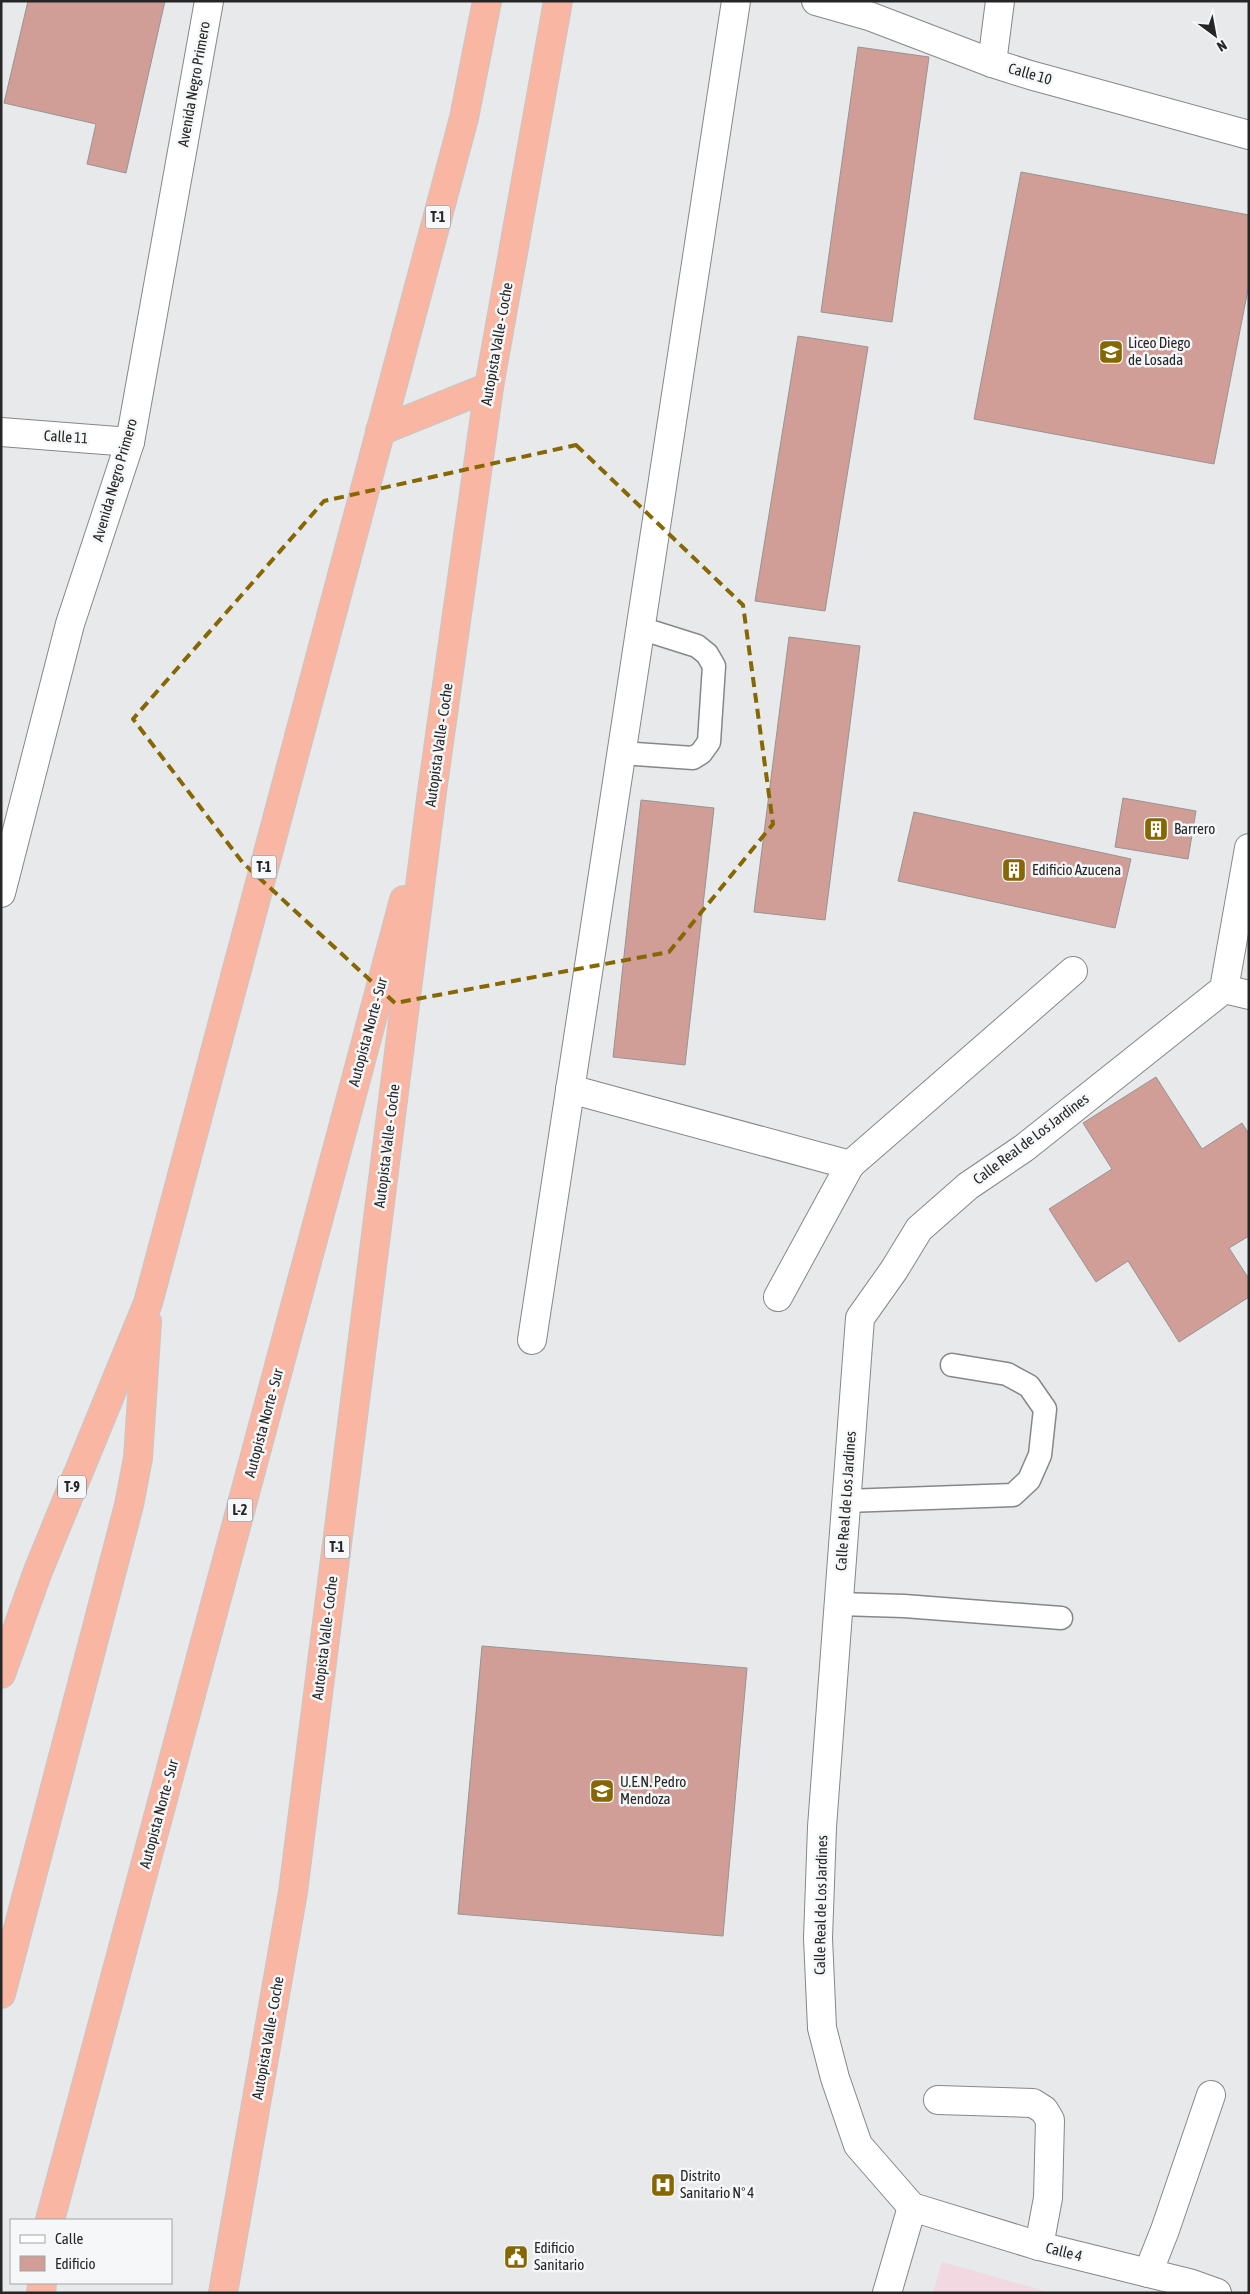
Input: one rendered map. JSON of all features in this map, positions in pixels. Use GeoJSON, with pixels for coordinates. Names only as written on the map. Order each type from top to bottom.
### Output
{"type":"FeatureCollection","features":[{"type":"Feature","properties":{"kind":"highway","name":"T-1"},"geometry":{"type":"LineString","coordinates":[[148,1303],[464,118],[487,1]]}},
{"type":"Feature","properties":{"kind":"highway","name":"Autopista Valle - Coche"},"geometry":{"type":"LineString","coordinates":[[223,2293],[293,1892],[431,799],[489,387],[558,1]]}},
{"type":"Feature","properties":{"kind":"highway"},"geometry":{"type":"LineString","coordinates":[[380,431],[489,387]]}},
{"type":"Feature","properties":{"kind":"highway","name":"Autopista Norte - Sur"},"geometry":{"type":"LineString","coordinates":[[50,2219],[431,799]]}},
{"type":"Feature","properties":{"kind":"highway"},"geometry":{"type":"LineString","coordinates":[[1,1994],[128,1505],[138,1458],[148,1303]]}},
{"type":"Feature","properties":{"kind":"highway","name":"T-9"},"geometry":{"type":"LineString","coordinates":[[1,1674],[38,1571],[148,1303]]}},
{"type":"Feature","properties":{"kind":"street","name":"Avenida Negro Primero"},"geometry":{"type":"LineString","coordinates":[[1,893],[70,624],[130,442],[209,1]]}},
{"type":"Feature","properties":{"kind":"street"},"geometry":{"type":"LineString","coordinates":[[532,1340],[736,1]]}},
{"type":"Feature","properties":{"kind":"street","name":"Calle 10"},"geometry":{"type":"LineString","coordinates":[[816,1],[870,16],[992,62],[1249,135]]}},
{"type":"Feature","properties":{"kind":"street"},"geometry":{"type":"LineString","coordinates":[[992,62],[1000,1]]}},
{"type":"Feature","properties":{"kind":"street","name":"Calle 11"},"geometry":{"type":"LineString","coordinates":[[1,432],[130,442]]}},
{"type":"Feature","properties":{"kind":"street","name":"Calle Real de Los Jardines"},"geometry":{"type":"LineString","coordinates":[[912,2207],[858,2145],[835,2078],[822,2028],[818,1938],[822,1827],[860,1318],[894,1270],[919,1228],[968,1186],[1024,1148],[1236,992],[1249,848]]}},
{"type":"Feature","properties":{"kind":"street"},"geometry":{"type":"LineString","coordinates":[[778,1297],[850,1165],[1073,971]]}},
{"type":"Feature","properties":{"kind":"street"},"geometry":{"type":"LineString","coordinates":[[570,1089],[850,1165]]}},
{"type":"Feature","properties":{"kind":"street"},"geometry":{"type":"LineString","coordinates":[[1148,2273],[1165,2230],[1211,2095]]}},
{"type":"Feature","properties":{"kind":"street"},"geometry":{"type":"LineString","coordinates":[[938,2100],[1034,2103],[1044,2110],[1050,2120],[1048,2198],[1039,2246]]}},
{"type":"Feature","properties":{"kind":"street"},"geometry":{"type":"LineString","coordinates":[[887,2293],[912,2207]]}},
{"type":"Feature","properties":{"kind":"street","name":"Calle 4"},"geometry":{"type":"LineString","coordinates":[[912,2207],[1039,2246],[1189,2282],[1217,2293]]}},
{"type":"Feature","properties":{"kind":"lane"},"geometry":{"type":"LineString","coordinates":[[621,753],[692,758],[701,753],[709,742],[714,666],[706,654],[697,646],[640,628]]}},
{"type":"Feature","properties":{"kind":"lane"},"geometry":{"type":"LineString","coordinates":[[846,1501],[1013,1495],[1029,1480],[1040,1455],[1045,1409],[1029,1386],[1007,1374],[952,1365]]}},
{"type":"Feature","properties":{"kind":"lane"},"geometry":{"type":"LineString","coordinates":[[839,1604],[904,1606],[1061,1618]]}},
{"type":"Feature","properties":{"kind":"highlighted area"},"geometry":{"type":"Polygon","coordinates":[[[576,445],[743,605],[773,824],[669,952],[395,1003],[243,863],[133,719],[324,501],[576,445]]]}},
{"type":"Feature","properties":{"kind":"shaded area"},"geometry":{"type":"Polygon","coordinates":[[[942,2262],[1051,2293],[933,2293],[942,2262]]]}},
{"type":"Feature","properties":{"kind":"building"},"geometry":{"type":"Polygon","coordinates":[[[28,1],[165,1],[126,173],[87,164],[96,124],[4,103],[28,1]]]}},
{"type":"Feature","properties":{"kind":"building"},"geometry":{"type":"Polygon","coordinates":[[[858,47],[929,57],[892,322],[821,312],[858,47]]]}},
{"type":"Feature","properties":{"kind":"building"},"geometry":{"type":"Polygon","coordinates":[[[1021,172],[1249,215],[1249,284],[1214,464],[974,419],[1021,172]]]}},
{"type":"Feature","properties":{"kind":"building"},"geometry":{"type":"Polygon","coordinates":[[[798,336],[868,347],[825,611],[755,601],[798,336]]]}},
{"type":"Feature","properties":{"kind":"building"},"geometry":{"type":"Polygon","coordinates":[[[789,637],[860,646],[825,920],[754,912],[789,637]]]}},
{"type":"Feature","properties":{"kind":"building","name":"Barrero"},"geometry":{"type":"Polygon","coordinates":[[[1123,798],[1196,811],[1188,859],[1115,847],[1123,798]]]}},
{"type":"Feature","properties":{"kind":"building"},"geometry":{"type":"Polygon","coordinates":[[[641,800],[714,808],[685,1065],[613,1057],[641,800]]]}},
{"type":"Feature","properties":{"kind":"building","name":"Edificio Azucena"},"geometry":{"type":"Polygon","coordinates":[[[914,812],[1131,859],[1115,928],[898,881],[914,812]]]}},
{"type":"Feature","properties":{"kind":"building"},"geometry":{"type":"Polygon","coordinates":[[[1156,1077],[1202,1149],[1242,1123],[1249,1134],[1249,1236],[1229,1248],[1249,1279],[1249,1297],[1179,1342],[1128,1261],[1096,1282],[1049,1209],[1112,1169],[1083,1123],[1156,1077]]]}},
{"type":"Feature","properties":{"kind":"building","name":"U.E.N. Pedro Mendoza"},"geometry":{"type":"Polygon","coordinates":[[[482,1646],[747,1668],[723,1936],[458,1914],[482,1646]]]}},
{"type":"Feature","properties":{"kind":"place","name":"Liceo Diego de Losada"},"geometry":{"type":"Point","coordinates":[1111,352]}},
{"type":"Feature","properties":{"kind":"place","name":"Barrero"},"geometry":{"type":"Point","coordinates":[1156,829]}},
{"type":"Feature","properties":{"kind":"place","name":"Edificio Azucena"},"geometry":{"type":"Point","coordinates":[1014,870]}},
{"type":"Feature","properties":{"kind":"place","name":"U.E.N. Pedro Mendoza"},"geometry":{"type":"Point","coordinates":[602,1791]}},
{"type":"Feature","properties":{"kind":"place","name":"Distrito Sanitario N° 4"},"geometry":{"type":"Point","coordinates":[663,2185]}},
{"type":"Feature","properties":{"kind":"place","name":"Edificio Sanitario"},"geometry":{"type":"Point","coordinates":[516,2257]}}]}
